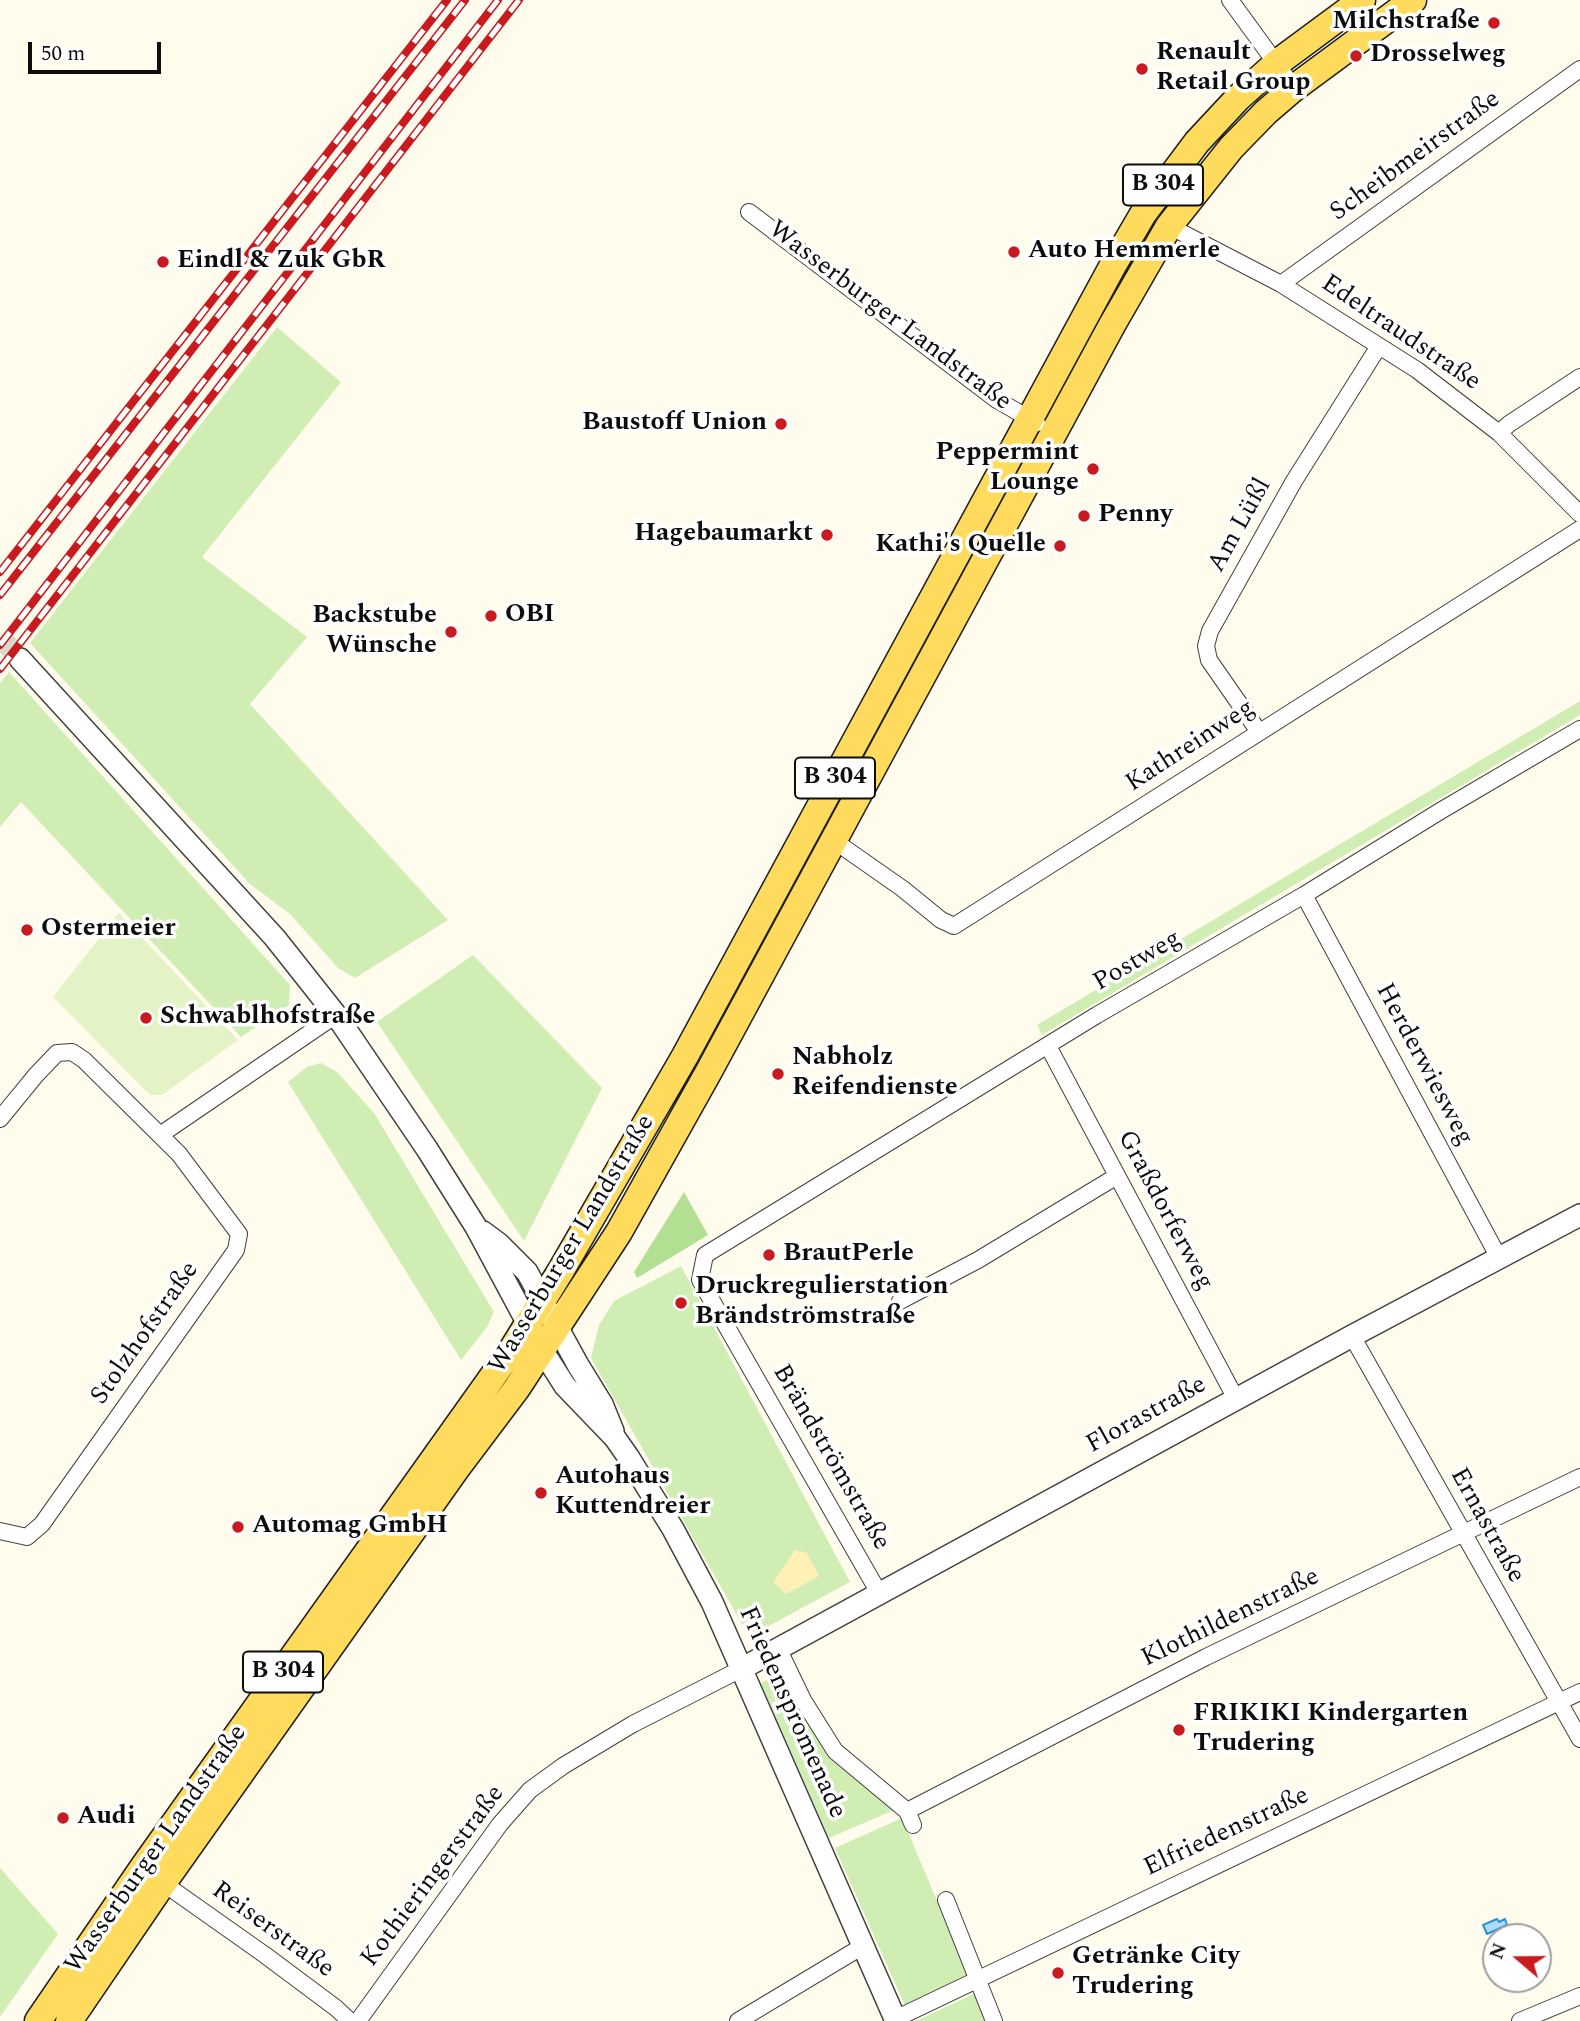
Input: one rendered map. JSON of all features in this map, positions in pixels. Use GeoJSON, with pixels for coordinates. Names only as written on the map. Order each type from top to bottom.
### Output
{"type":"FeatureCollection","features":[{"type":"Feature","properties":{"kind":"main road","name":"Wasserburger Landstraße"},"geometry":{"type":"LineString","coordinates":[[38,2021],[478,1398],[544,1299],[685,1056],[1112,267],[1165,182],[1196,142],[1238,98],[1277,63],[1362,0]]}},
{"type":"Feature","properties":{"kind":"main road","name":"Wasserburger Landstraße"},"geometry":{"type":"LineString","coordinates":[[68,2021],[163,1882],[542,1350],[619,1231],[1112,325],[1169,226],[1231,148],[1266,112],[1294,88],[1413,0]]}},
{"type":"Feature","properties":{"kind":"street"},"geometry":{"type":"LineString","coordinates":[[1230,0],[1294,88]]}},
{"type":"Feature","properties":{"kind":"street","name":"Scheibmeirstraße"},"geometry":{"type":"LineString","coordinates":[[1281,284],[1580,69]]}},
{"type":"Feature","properties":{"kind":"street","name":"Wasserburger Landstraße"},"geometry":{"type":"LineString","coordinates":[[749,212],[997,400],[1055,432]]}},
{"type":"Feature","properties":{"kind":"street","name":"Edeltraudstraße"},"geometry":{"type":"LineString","coordinates":[[1169,226],[1281,284],[1455,397],[1499,433],[1580,514]]}},
{"type":"Feature","properties":{"kind":"street","name":"Am Lüßl"},"geometry":{"type":"LineString","coordinates":[[1259,732],[1209,660],[1206,646],[1210,631],[1294,481],[1380,346]]}},
{"type":"Feature","properties":{"kind":"street"},"geometry":{"type":"LineString","coordinates":[[1499,433],[1580,377]]}},
{"type":"Feature","properties":{"kind":"street","name":"Kathreinweg"},"geometry":{"type":"LineString","coordinates":[[833,840],[954,926],[1580,529]]}},
{"type":"Feature","properties":{"kind":"street"},"geometry":{"type":"LineString","coordinates":[[20,659],[275,938],[336,1015],[476,1227],[529,1323]]}},
{"type":"Feature","properties":{"kind":"street","name":"Postweg"},"geometry":{"type":"LineString","coordinates":[[724,1243],[1580,729]]}},
{"type":"Feature","properties":{"kind":"street","name":"Herderwiesweg"},"geometry":{"type":"LineString","coordinates":[[1304,895],[1499,1258]]}},
{"type":"Feature","properties":{"kind":"street"},"geometry":{"type":"LineString","coordinates":[[160,1135],[336,1015]]}},
{"type":"Feature","properties":{"kind":"street","name":"Graßdorferweg"},"geometry":{"type":"LineString","coordinates":[[1048,1046],[1236,1399]]}},
{"type":"Feature","properties":{"kind":"street","name":"Stolzhofstraße"},"geometry":{"type":"LineString","coordinates":[[0,1119],[57,1054],[72,1052],[84,1060],[179,1154],[239,1234],[236,1250],[42,1524],[27,1537],[0,1531]]}},
{"type":"Feature","properties":{"kind":"street"},"geometry":{"type":"LineString","coordinates":[[900,1301],[978,1260],[1117,1176]]}},
{"type":"Feature","properties":{"kind":"street","name":"Florastraße"},"geometry":{"type":"LineString","coordinates":[[741,1669],[1580,1214]]}},
{"type":"Feature","properties":{"kind":"street"},"geometry":{"type":"LineString","coordinates":[[476,1227],[499,1244],[527,1272],[544,1299]]}},
{"type":"Feature","properties":{"kind":"street","name":"Brändströmstraße"},"geometry":{"type":"LineString","coordinates":[[724,1243],[705,1255],[700,1280],[879,1592]]}},
{"type":"Feature","properties":{"kind":"street","name":"Friedenspromenade"},"geometry":{"type":"LineString","coordinates":[[544,1299],[602,1404],[615,1438]]}},
{"type":"Feature","properties":{"kind":"street","name":"Friedenspromenade"},"geometry":{"type":"LineString","coordinates":[[529,1323],[542,1350],[565,1386],[615,1438],[673,1529],[712,1602],[895,2020]]}},
{"type":"Feature","properties":{"kind":"street","name":"Ernastraße"},"geometry":{"type":"LineString","coordinates":[[1352,1336],[1580,1739]]}},
{"type":"Feature","properties":{"kind":"street","name":"Klothildenstraße"},"geometry":{"type":"LineString","coordinates":[[910,1818],[1206,1657],[1580,1477]]}},
{"type":"Feature","properties":{"kind":"street","name":"Friedenspromenade"},"geometry":{"type":"LineString","coordinates":[[778,1648],[803,1700],[835,1751],[910,1818]]}},
{"type":"Feature","properties":{"kind":"street","name":"Kothieringerstraße"},"geometry":{"type":"LineString","coordinates":[[358,2021],[500,1824],[530,1790],[563,1766],[633,1724],[741,1669]]}},
{"type":"Feature","properties":{"kind":"street","name":"Elfriedenstraße"},"geometry":{"type":"LineString","coordinates":[[895,2020],[1580,1692]]}},
{"type":"Feature","properties":{"kind":"street","name":"Reiserstraße"},"geometry":{"type":"LineString","coordinates":[[163,1882],[336,2008],[349,2021]]}},
{"type":"Feature","properties":{"kind":"street"},"geometry":{"type":"LineString","coordinates":[[946,1900],[994,2021]]}},
{"type":"Feature","properties":{"kind":"street"},"geometry":{"type":"LineString","coordinates":[[738,2021],[863,1947]]}},
{"type":"Feature","properties":{"kind":"street"},"geometry":{"type":"LineString","coordinates":[[1520,2021],[1580,1996]]}},
{"type":"Feature","properties":{"kind":"green space"},"geometry":{"type":"Polygon","coordinates":[[[277,327],[341,382],[202,557],[307,637],[250,704],[448,920],[355,978],[338,968],[290,914],[250,884],[30,643],[277,327]]]}},
{"type":"Feature","properties":{"kind":"green space"},"geometry":{"type":"Polygon","coordinates":[[[9,672],[290,985],[289,1005],[241,1037],[21,802],[0,827],[0,683],[9,672]]]}},
{"type":"Feature","properties":{"kind":"green space"},"geometry":{"type":"Polygon","coordinates":[[[1580,701],[1580,715],[1042,1035],[1037,1025],[1580,701]]]}},
{"type":"Feature","properties":{"kind":"green space","name":"Schwablhofstraße"},"geometry":{"type":"Polygon","coordinates":[[[119,913],[238,1040],[162,1095],[150,1095],[53,997],[119,913]]]}},
{"type":"Feature","properties":{"kind":"green space"},"geometry":{"type":"Polygon","coordinates":[[[473,955],[602,1088],[524,1241],[377,1022],[473,955]]]}},
{"type":"Feature","properties":{"kind":"green space"},"geometry":{"type":"Polygon","coordinates":[[[321,1063],[337,1072],[374,1113],[494,1312],[487,1327],[461,1360],[288,1082],[307,1067],[321,1063]]]}},
{"type":"Feature","properties":{"kind":"green space"},"geometry":{"type":"Polygon","coordinates":[[[684,1192],[708,1235],[637,1278],[634,1272],[684,1192]]]}},
{"type":"Feature","properties":{"kind":"green space"},"geometry":{"type":"Polygon","coordinates":[[[681,1266],[850,1582],[754,1634],[747,1633],[591,1358],[599,1325],[614,1301],[681,1266]]]}},
{"type":"Feature","properties":{"kind":"green space"},"geometry":{"type":"Polygon","coordinates":[[[780,1673],[827,1756],[894,1810],[829,1838],[761,1683],[780,1673]]]}},
{"type":"Feature","properties":{"kind":"green space"},"geometry":{"type":"Polygon","coordinates":[[[902,1818],[968,1974],[906,2008],[835,1848],[902,1818]]]}},
{"type":"Feature","properties":{"kind":"green space"},"geometry":{"type":"Polygon","coordinates":[[[0,1868],[58,1934],[0,2017],[0,1868]]]}},
{"type":"Feature","properties":{"kind":"green space"},"geometry":{"type":"Polygon","coordinates":[[[976,1993],[985,2021],[916,2021],[976,1993]]]}},
{"type":"Feature","properties":{"kind":"sand"},"geometry":{"type":"Polygon","coordinates":[[[795,1550],[807,1553],[819,1576],[786,1594],[773,1582],[795,1550]]]}},
{"type":"Feature","properties":{"kind":"water"},"geometry":{"type":"Polygon","coordinates":[[[1505,1919],[1506,1923],[1488,1923],[1505,1919]]]}},
{"type":"Feature","properties":{"kind":"tunnel"},"geometry":{"type":"LineString","coordinates":[[0,637],[20,659]]}},
{"type":"Feature","properties":{"kind":"railway"},"geometry":{"type":"LineString","coordinates":[[0,572],[447,0]]}},
{"type":"Feature","properties":{"kind":"railway"},"geometry":{"type":"LineString","coordinates":[[0,595],[465,0]]}},
{"type":"Feature","properties":{"kind":"railway"},"geometry":{"type":"LineString","coordinates":[[0,645],[498,0]]}},
{"type":"Feature","properties":{"kind":"railway"},"geometry":{"type":"LineString","coordinates":[[0,669],[519,0]]}},
{"type":"Feature","properties":{"kind":"place","name":"Milchstraße"},"geometry":{"type":"Point","coordinates":[1494,23]}},
{"type":"Feature","properties":{"kind":"place","name":"Drosselweg"},"geometry":{"type":"Point","coordinates":[1356,56]}},
{"type":"Feature","properties":{"kind":"place","name":"Renault Retail Group"},"geometry":{"type":"Point","coordinates":[1142,69]}},
{"type":"Feature","properties":{"kind":"place","name":"Auto Hemmerle"},"geometry":{"type":"Point","coordinates":[1014,252]}},
{"type":"Feature","properties":{"kind":"place","name":"Eindl & Zuk GbR"},"geometry":{"type":"Point","coordinates":[163,262]}},
{"type":"Feature","properties":{"kind":"place","name":"Baustoff Union"},"geometry":{"type":"Point","coordinates":[781,424]}},
{"type":"Feature","properties":{"kind":"place","name":"Peppermint Lounge"},"geometry":{"type":"Point","coordinates":[1093,469]}},
{"type":"Feature","properties":{"kind":"place","name":"Penny"},"geometry":{"type":"Point","coordinates":[1084,516]}},
{"type":"Feature","properties":{"kind":"place","name":"Hagebaumarkt"},"geometry":{"type":"Point","coordinates":[827,535]}},
{"type":"Feature","properties":{"kind":"place","name":"Kathi's Quelle"},"geometry":{"type":"Point","coordinates":[1060,546]}},
{"type":"Feature","properties":{"kind":"place","name":"OBI"},"geometry":{"type":"Point","coordinates":[491,616]}},
{"type":"Feature","properties":{"kind":"place","name":"Backstube Wünsche"},"geometry":{"type":"Point","coordinates":[451,632]}},
{"type":"Feature","properties":{"kind":"place","name":"Ostermeier"},"geometry":{"type":"Point","coordinates":[27,930]}},
{"type":"Feature","properties":{"kind":"place","name":"Schwablhofstraße"},"geometry":{"type":"Point","coordinates":[146,1018]}},
{"type":"Feature","properties":{"kind":"place","name":"Nabholz Reifendienste"},"geometry":{"type":"Point","coordinates":[778,1074]}},
{"type":"Feature","properties":{"kind":"place","name":"BrautPerle"},"geometry":{"type":"Point","coordinates":[769,1255]}},
{"type":"Feature","properties":{"kind":"place","name":"Druckregulierstation Brändströmstraße"},"geometry":{"type":"Point","coordinates":[681,1303]}},
{"type":"Feature","properties":{"kind":"place","name":"Autohaus Kuttendreier"},"geometry":{"type":"Point","coordinates":[541,1493]}},
{"type":"Feature","properties":{"kind":"place","name":"Automag GmbH"},"geometry":{"type":"Point","coordinates":[238,1527]}},
{"type":"Feature","properties":{"kind":"place","name":"FRIKIKI Kindergarten Trudering"},"geometry":{"type":"Point","coordinates":[1179,1730]}},
{"type":"Feature","properties":{"kind":"place","name":"Audi"},"geometry":{"type":"Point","coordinates":[63,1818]}},
{"type":"Feature","properties":{"kind":"place","name":"Getränke City Trudering"},"geometry":{"type":"Point","coordinates":[1058,1973]}}]}
